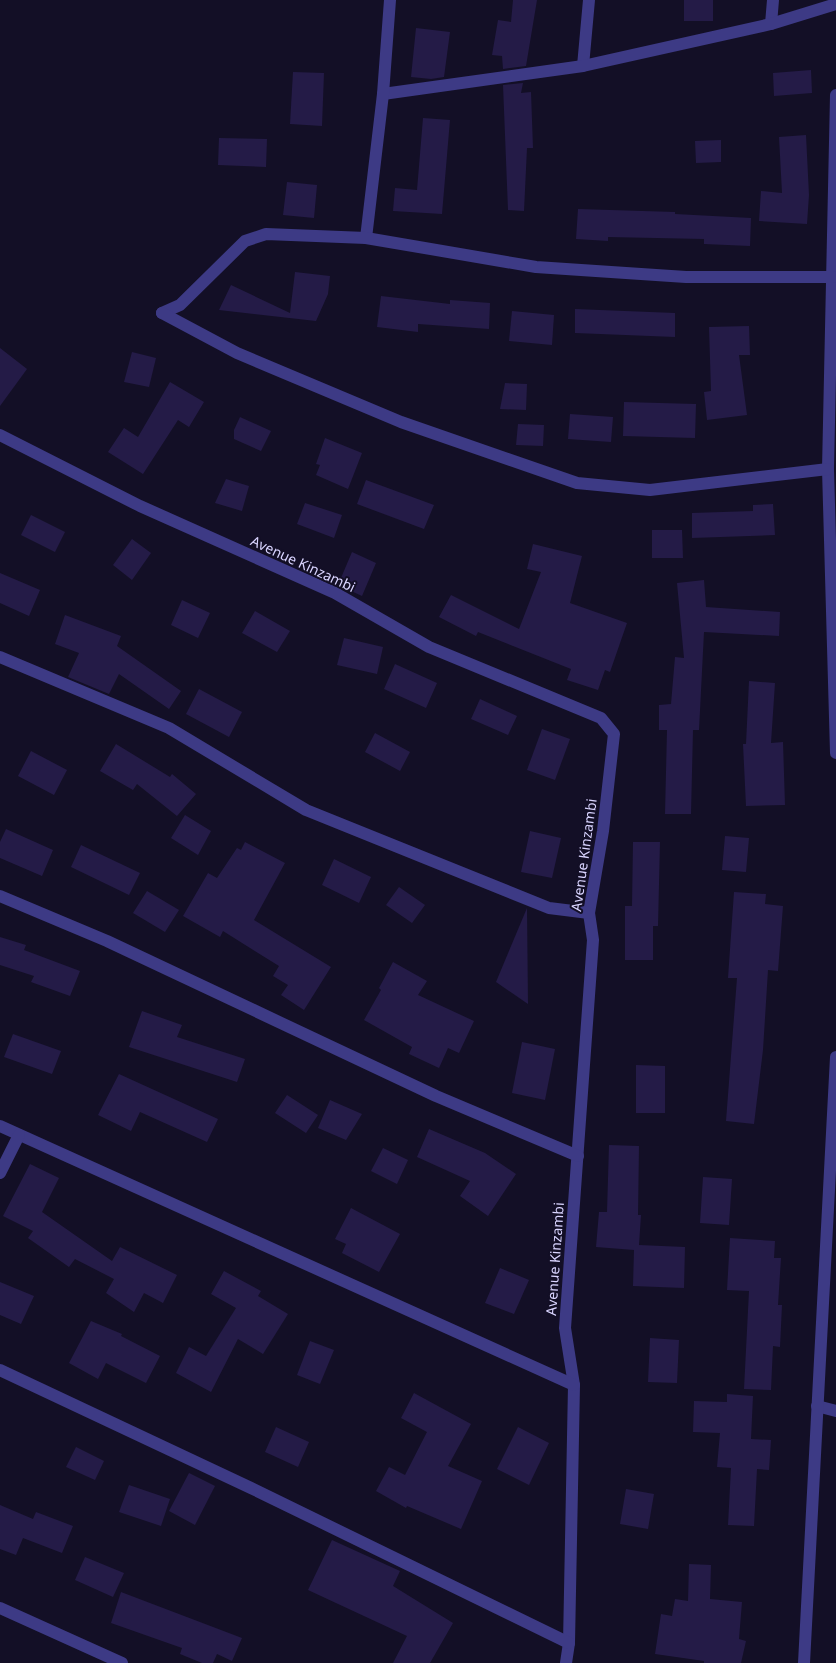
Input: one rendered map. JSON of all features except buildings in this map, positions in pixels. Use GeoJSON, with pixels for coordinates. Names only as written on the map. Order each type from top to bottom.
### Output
{"type":"FeatureCollection","features":[{"type":"Feature","properties":{"kind":"street"},"geometry":{"type":"LineString","coordinates":[[366,238],[384,94],[390,0]]}},
{"type":"Feature","properties":{"kind":"street"},"geometry":{"type":"LineString","coordinates":[[583,66],[588,0]]}},
{"type":"Feature","properties":{"kind":"street"},"geometry":{"type":"LineString","coordinates":[[770,24],[773,0]]}},
{"type":"Feature","properties":{"kind":"street"},"geometry":{"type":"LineString","coordinates":[[384,94],[583,66],[770,24],[836,4]]}},
{"type":"Feature","properties":{"kind":"street"},"geometry":{"type":"LineString","coordinates":[[836,95],[828,469],[835,649],[836,753]]}},
{"type":"Feature","properties":{"kind":"street"},"geometry":{"type":"LineString","coordinates":[[828,469],[650,490],[577,483],[401,422],[237,353],[162,313],[180,305],[245,241],[266,234],[366,238],[536,267],[686,277],[833,277]]}},
{"type":"Feature","properties":{"kind":"street","name":"Avenue Kinzambi"},"geometry":{"type":"LineString","coordinates":[[0,435],[140,506],[335,593],[429,647],[601,718],[614,734],[603,830],[589,913],[593,940],[564,1328],[574,1385],[569,1643],[566,1663]]}},
{"type":"Feature","properties":{"kind":"street"},"geometry":{"type":"LineString","coordinates":[[0,657],[169,728],[306,810],[549,908],[589,913]]}},
{"type":"Feature","properties":{"kind":"street"},"geometry":{"type":"LineString","coordinates":[[0,896],[107,941],[436,1096],[578,1156]]}},
{"type":"Feature","properties":{"kind":"street"},"geometry":{"type":"LineString","coordinates":[[804,1663],[836,1057]]}},
{"type":"Feature","properties":{"kind":"street"},"geometry":{"type":"LineString","coordinates":[[0,1126],[574,1385]]}},
{"type":"Feature","properties":{"kind":"street"},"geometry":{"type":"LineString","coordinates":[[0,1173],[19,1134]]}},
{"type":"Feature","properties":{"kind":"street"},"geometry":{"type":"LineString","coordinates":[[0,1370],[251,1488],[569,1643]]}},
{"type":"Feature","properties":{"kind":"street"},"geometry":{"type":"LineString","coordinates":[[817,1406],[836,1411]]}},
{"type":"Feature","properties":{"kind":"street"},"geometry":{"type":"LineString","coordinates":[[0,1608],[122,1663]]}}]}
